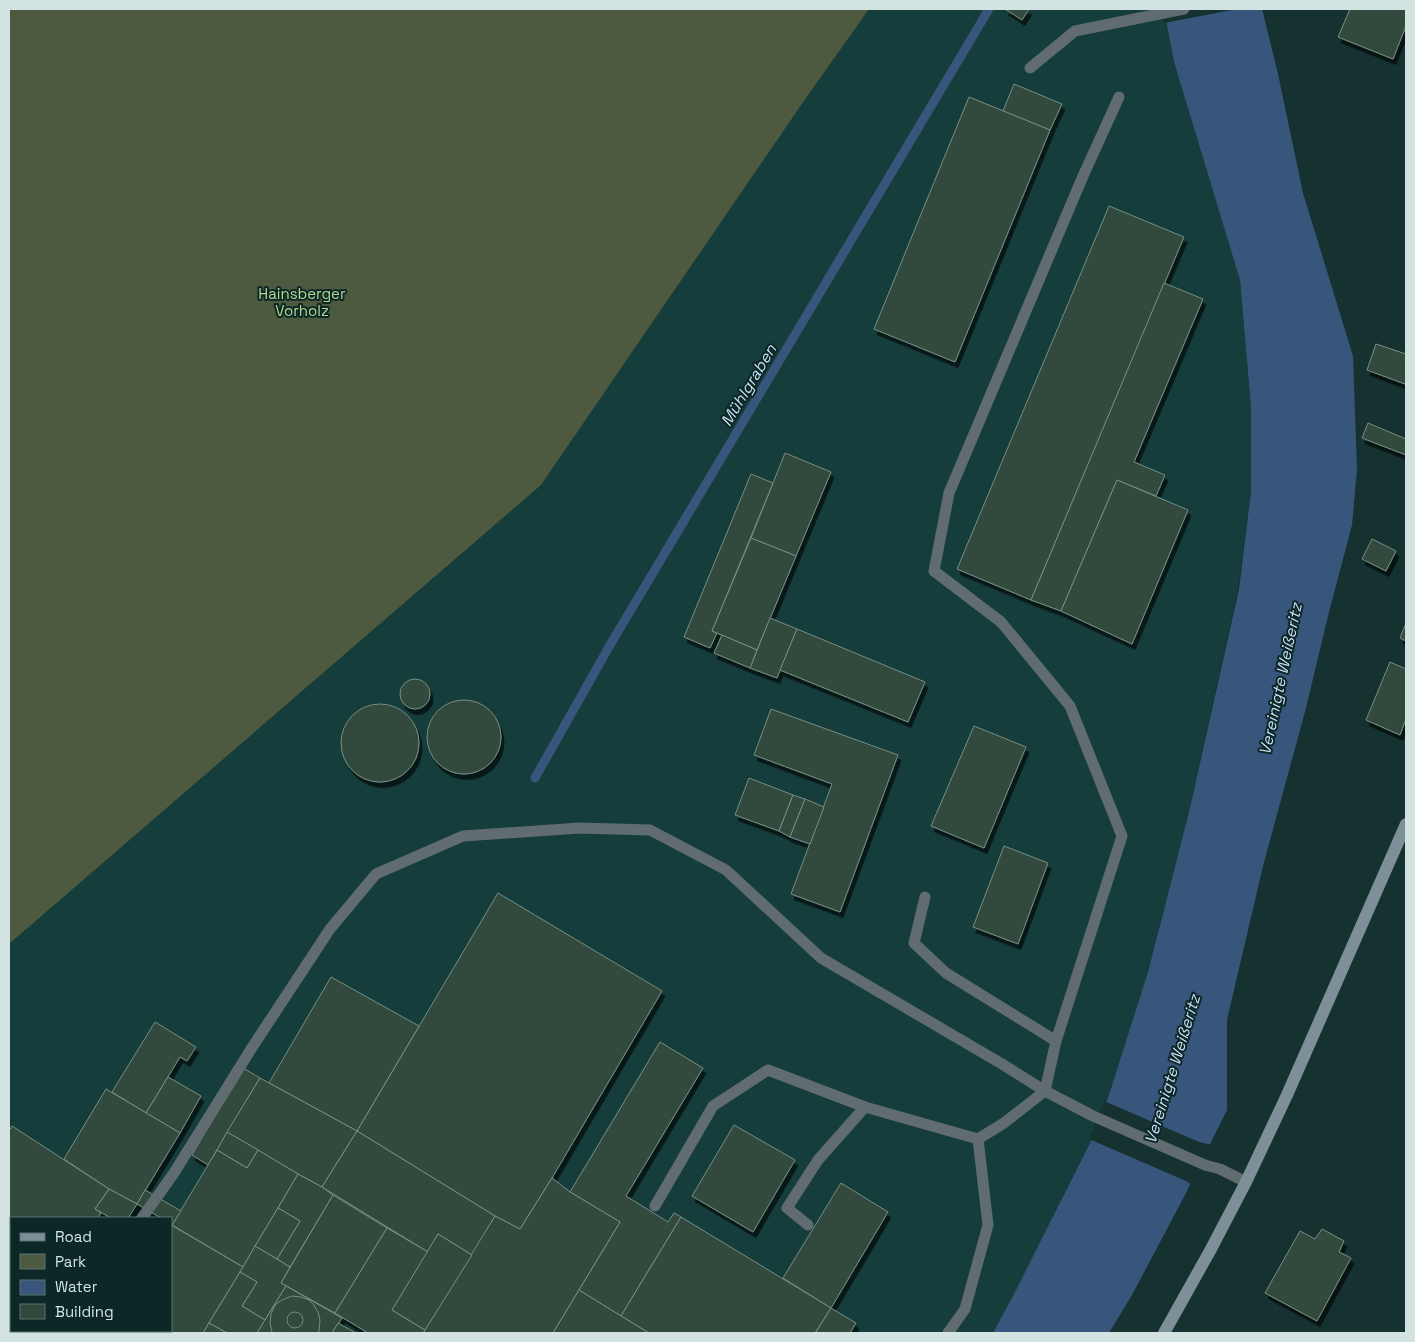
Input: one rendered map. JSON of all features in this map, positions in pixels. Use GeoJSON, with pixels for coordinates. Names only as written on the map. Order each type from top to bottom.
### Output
{"type":"FeatureCollection","features":[{"type":"Feature","properties":{"kind":"main road"},"geometry":{"type":"LineString","coordinates":[[1164,1333],[1246,1182],[1291,1086],[1406,824]]}},
{"type":"Feature","properties":{"kind":"lane"},"geometry":{"type":"LineString","coordinates":[[1030,68],[1075,31],[1184,9]]}},
{"type":"Feature","properties":{"kind":"lane"},"geometry":{"type":"LineString","coordinates":[[655,1206],[713,1106],[768,1070],[865,1107],[978,1139],[1004,1123],[1045,1091],[1056,1040],[1122,836],[1070,706],[1001,622],[934,571],[949,493],[1083,176],[1119,97]]}},
{"type":"Feature","properties":{"kind":"lane"},"geometry":{"type":"LineString","coordinates":[[143,1217],[174,1173],[330,929],[376,874],[463,836],[580,828],[650,830],[726,870],[821,958],[1045,1091],[1093,1116],[1205,1165],[1220,1169],[1246,1182]]}},
{"type":"Feature","properties":{"kind":"lane"},"geometry":{"type":"LineString","coordinates":[[925,898],[914,943],[946,973],[1056,1040]]}},
{"type":"Feature","properties":{"kind":"lane"},"geometry":{"type":"LineString","coordinates":[[808,1226],[787,1208],[818,1160],[865,1107]]}},
{"type":"Feature","properties":{"kind":"lane"},"geometry":{"type":"LineString","coordinates":[[948,1333],[965,1309],[988,1225],[978,1139]]}},
{"type":"Feature","properties":{"kind":"shaded area"},"geometry":{"type":"Polygon","coordinates":[[[869,9],[1164,9],[1174,62],[1240,280],[1251,407],[1251,491],[1238,589],[1190,808],[1148,972],[1108,1098],[1090,1143],[993,1333],[9,1333],[9,944],[541,485],[869,9]]]}},
{"type":"Feature","properties":{"kind":"green space","name":"Hainsberger Vorholz"},"geometry":{"type":"Polygon","coordinates":[[[9,9],[869,9],[541,485],[9,944],[9,9]]]}},
{"type":"Feature","properties":{"kind":"water","name":"Vereinigte Weißeritz"},"geometry":{"type":"Polygon","coordinates":[[[1164,9],[1262,9],[1303,193],[1353,356],[1357,469],[1352,525],[1306,708],[1263,866],[1227,1020],[1227,1110],[1185,1195],[1132,1295],[1109,1333],[993,1333],[1090,1143],[1108,1098],[1148,972],[1190,808],[1239,589],[1251,491],[1251,407],[1240,280],[1174,62],[1164,9]]]}},
{"type":"Feature","properties":{"kind":"pier"},"geometry":{"type":"Polygon","coordinates":[[[1162,9],[1237,9],[1164,23],[1162,9]]]}},
{"type":"Feature","properties":{"kind":"pier"},"geometry":{"type":"Polygon","coordinates":[[[1104,1101],[1199,1142],[1212,1145],[1192,1185],[1089,1139],[1104,1101]]]}},
{"type":"Feature","properties":{"kind":"building"},"geometry":{"type":"Polygon","coordinates":[[[1005,9],[1029,9],[1022,20],[1005,9]]]}},
{"type":"Feature","properties":{"kind":"building"},"geometry":{"type":"Polygon","coordinates":[[[1350,9],[1406,9],[1406,26],[1393,59],[1338,37],[1350,9]]]}},
{"type":"Feature","properties":{"kind":"building"},"geometry":{"type":"Polygon","coordinates":[[[1014,84],[1062,104],[1050,130],[1003,111],[1014,84]]]}},
{"type":"Feature","properties":{"kind":"building"},"geometry":{"type":"Polygon","coordinates":[[[969,97],[1050,130],[955,362],[874,329],[969,97]]]}},
{"type":"Feature","properties":{"kind":"building"},"geometry":{"type":"Polygon","coordinates":[[[1109,206],[1184,237],[1031,600],[957,569],[1109,206]]]}},
{"type":"Feature","properties":{"kind":"building"},"geometry":{"type":"Polygon","coordinates":[[[1164,283],[1203,299],[1134,462],[1165,475],[1156,496],[1117,480],[1061,611],[1031,600],[1164,283]]]}},
{"type":"Feature","properties":{"kind":"building"},"geometry":{"type":"Polygon","coordinates":[[[1376,344],[1406,354],[1405,384],[1367,370],[1376,344]]]}},
{"type":"Feature","properties":{"kind":"building"},"geometry":{"type":"Polygon","coordinates":[[[1368,423],[1406,439],[1406,455],[1362,438],[1368,423]]]}},
{"type":"Feature","properties":{"kind":"building"},"geometry":{"type":"Polygon","coordinates":[[[785,453],[831,472],[796,556],[751,538],[785,453]]]}},
{"type":"Feature","properties":{"kind":"building"},"geometry":{"type":"Polygon","coordinates":[[[751,474],[773,483],[712,631],[717,633],[710,648],[684,637],[751,474]]]}},
{"type":"Feature","properties":{"kind":"building"},"geometry":{"type":"Polygon","coordinates":[[[1117,480],[1188,510],[1132,644],[1061,611],[1117,480]]]}},
{"type":"Feature","properties":{"kind":"building"},"geometry":{"type":"Polygon","coordinates":[[[751,538],[796,556],[757,650],[712,631],[751,538]]]}},
{"type":"Feature","properties":{"kind":"building"},"geometry":{"type":"Polygon","coordinates":[[[1372,539],[1396,551],[1386,571],[1362,559],[1372,539]]]}},
{"type":"Feature","properties":{"kind":"building"},"geometry":{"type":"Polygon","coordinates":[[[770,618],[797,629],[777,678],[750,668],[770,618]]]}},
{"type":"Feature","properties":{"kind":"building"},"geometry":{"type":"Polygon","coordinates":[[[1406,623],[1406,641],[1400,638],[1406,623]]]}},
{"type":"Feature","properties":{"kind":"building"},"geometry":{"type":"Polygon","coordinates":[[[797,629],[925,682],[908,722],[780,670],[797,629]]]}},
{"type":"Feature","properties":{"kind":"building"},"geometry":{"type":"Polygon","coordinates":[[[722,635],[757,650],[750,668],[714,653],[722,635]]]}},
{"type":"Feature","properties":{"kind":"building"},"geometry":{"type":"Polygon","coordinates":[[[1390,662],[1406,669],[1406,719],[1400,735],[1366,720],[1390,662]]]}},
{"type":"Feature","properties":{"kind":"building"},"geometry":{"type":"Polygon","coordinates":[[[415,679],[426,683],[430,694],[426,705],[415,709],[404,705],[400,694],[404,683],[415,679]]]}},
{"type":"Feature","properties":{"kind":"building"},"geometry":{"type":"Polygon","coordinates":[[[464,700],[478,703],[490,711],[498,723],[501,737],[498,751],[490,763],[478,771],[464,774],[450,771],[438,763],[430,751],[427,737],[430,723],[438,711],[450,703],[464,700]]]}},
{"type":"Feature","properties":{"kind":"building"},"geometry":{"type":"Polygon","coordinates":[[[380,704],[395,707],[408,715],[416,728],[419,743],[416,758],[408,771],[395,779],[380,782],[365,779],[352,771],[344,758],[341,743],[344,728],[352,715],[365,707],[380,704]]]}},
{"type":"Feature","properties":{"kind":"building"},"geometry":{"type":"Polygon","coordinates":[[[771,709],[898,755],[840,912],[791,894],[832,784],[754,755],[771,709]]]}},
{"type":"Feature","properties":{"kind":"building"},"geometry":{"type":"Polygon","coordinates":[[[974,726],[1026,747],[984,848],[931,826],[974,726]]]}},
{"type":"Feature","properties":{"kind":"building"},"geometry":{"type":"Polygon","coordinates":[[[749,778],[793,795],[779,831],[735,815],[749,778]]]}},
{"type":"Feature","properties":{"kind":"building"},"geometry":{"type":"Polygon","coordinates":[[[793,795],[805,799],[790,837],[779,831],[793,795]]]}},
{"type":"Feature","properties":{"kind":"building"},"geometry":{"type":"Polygon","coordinates":[[[805,799],[824,807],[810,844],[790,837],[805,799]]]}},
{"type":"Feature","properties":{"kind":"building"},"geometry":{"type":"Polygon","coordinates":[[[1004,846],[1048,863],[1018,944],[973,927],[1004,846]]]}},
{"type":"Feature","properties":{"kind":"building"},"geometry":{"type":"Polygon","coordinates":[[[498,893],[662,991],[520,1229],[495,1216],[357,1131],[498,893]]]}},
{"type":"Feature","properties":{"kind":"building"},"geometry":{"type":"Polygon","coordinates":[[[331,977],[419,1026],[357,1131],[269,1083],[331,977]]]}},
{"type":"Feature","properties":{"kind":"building"},"geometry":{"type":"Polygon","coordinates":[[[155,1022],[196,1047],[187,1061],[180,1057],[146,1113],[112,1092],[155,1022]]]}},
{"type":"Feature","properties":{"kind":"building"},"geometry":{"type":"Polygon","coordinates":[[[660,1042],[703,1068],[626,1196],[668,1222],[674,1213],[681,1217],[621,1316],[579,1290],[620,1222],[570,1192],[660,1042]]]}},
{"type":"Feature","properties":{"kind":"building"},"geometry":{"type":"Polygon","coordinates":[[[243,1068],[260,1078],[208,1165],[192,1155],[243,1068]]]}},
{"type":"Feature","properties":{"kind":"building"},"geometry":{"type":"Polygon","coordinates":[[[168,1077],[201,1096],[180,1133],[146,1113],[168,1077]]]}},
{"type":"Feature","properties":{"kind":"building"},"geometry":{"type":"Polygon","coordinates":[[[260,1078],[357,1131],[322,1187],[227,1132],[260,1078]]]}},
{"type":"Feature","properties":{"kind":"building"},"geometry":{"type":"Polygon","coordinates":[[[106,1089],[180,1133],[137,1204],[109,1189],[64,1159],[106,1089]]]}},
{"type":"Feature","properties":{"kind":"building"},"geometry":{"type":"Polygon","coordinates":[[[734,1125],[795,1160],[753,1232],[692,1196],[734,1125]]]}},
{"type":"Feature","properties":{"kind":"building"},"geometry":{"type":"Polygon","coordinates":[[[12,1126],[109,1189],[95,1209],[101,1213],[99,1217],[10,1217],[10,1291],[9,1290],[9,1131],[12,1126]]]}},
{"type":"Feature","properties":{"kind":"building"},"geometry":{"type":"Polygon","coordinates":[[[357,1131],[495,1216],[472,1255],[438,1234],[428,1252],[322,1187],[357,1131]]]}},
{"type":"Feature","properties":{"kind":"building"},"geometry":{"type":"Polygon","coordinates":[[[227,1132],[258,1150],[247,1168],[217,1150],[227,1132]]]}},
{"type":"Feature","properties":{"kind":"building"},"geometry":{"type":"Polygon","coordinates":[[[217,1150],[247,1168],[258,1150],[298,1174],[243,1267],[172,1225],[217,1150]]]}},
{"type":"Feature","properties":{"kind":"building"},"geometry":{"type":"Polygon","coordinates":[[[298,1174],[333,1195],[290,1267],[277,1259],[300,1221],[278,1208],[298,1174]]]}},
{"type":"Feature","properties":{"kind":"building"},"geometry":{"type":"Polygon","coordinates":[[[552,1178],[570,1192],[620,1222],[553,1333],[423,1333],[495,1216],[520,1229],[552,1178]]]}},
{"type":"Feature","properties":{"kind":"building"},"geometry":{"type":"Polygon","coordinates":[[[841,1183],[888,1212],[831,1308],[783,1278],[841,1183]]]}},
{"type":"Feature","properties":{"kind":"building"},"geometry":{"type":"Polygon","coordinates":[[[109,1189],[137,1204],[129,1217],[109,1217],[95,1209],[109,1189]]]}},
{"type":"Feature","properties":{"kind":"building"},"geometry":{"type":"Polygon","coordinates":[[[145,1190],[181,1211],[172,1225],[172,1217],[159,1217],[137,1204],[145,1190]]]}},
{"type":"Feature","properties":{"kind":"building"},"geometry":{"type":"Polygon","coordinates":[[[333,1195],[387,1228],[335,1313],[281,1283],[333,1195]]]}},
{"type":"Feature","properties":{"kind":"building"},"geometry":{"type":"Polygon","coordinates":[[[278,1208],[300,1221],[277,1259],[255,1246],[278,1208]]]}},
{"type":"Feature","properties":{"kind":"building"},"geometry":{"type":"Polygon","coordinates":[[[681,1217],[831,1308],[815,1333],[649,1333],[621,1316],[681,1217]]]}},
{"type":"Feature","properties":{"kind":"building"},"geometry":{"type":"Polygon","coordinates":[[[172,1226],[243,1267],[203,1333],[97,1333],[172,1332],[172,1226]]]}},
{"type":"Feature","properties":{"kind":"building"},"geometry":{"type":"Polygon","coordinates":[[[387,1228],[428,1252],[392,1310],[425,1330],[423,1333],[368,1333],[335,1313],[387,1228]]]}},
{"type":"Feature","properties":{"kind":"building"},"geometry":{"type":"Polygon","coordinates":[[[1322,1229],[1344,1241],[1339,1252],[1351,1258],[1317,1321],[1265,1293],[1300,1231],[1315,1239],[1322,1229]]]}},
{"type":"Feature","properties":{"kind":"building"},"geometry":{"type":"Polygon","coordinates":[[[438,1234],[472,1255],[425,1330],[392,1310],[438,1234]]]}},
{"type":"Feature","properties":{"kind":"building"},"geometry":{"type":"Polygon","coordinates":[[[255,1246],[290,1267],[281,1283],[286,1286],[265,1320],[242,1306],[257,1282],[240,1272],[255,1246]]]}},
{"type":"Feature","properties":{"kind":"building"},"geometry":{"type":"Polygon","coordinates":[[[240,1272],[257,1282],[242,1306],[265,1320],[257,1333],[227,1333],[209,1323],[240,1272]]]}},
{"type":"Feature","properties":{"kind":"building"},"geometry":{"type":"Polygon","coordinates":[[[286,1286],[342,1318],[332,1333],[257,1333],[286,1286]]]}},
{"type":"Feature","properties":{"kind":"building"},"geometry":{"type":"Polygon","coordinates":[[[9,1290],[10,1317],[9,1319],[9,1290]]]}},
{"type":"Feature","properties":{"kind":"building"},"geometry":{"type":"Polygon","coordinates":[[[579,1290],[621,1316],[649,1333],[553,1333],[579,1290]]]}},
{"type":"Feature","properties":{"kind":"building"},"geometry":{"type":"Polygon","coordinates":[[[292,1296],[309,1300],[313,1304],[320,1320],[317,1333],[272,1332],[271,1314],[275,1305],[292,1296]]]}},
{"type":"Feature","properties":{"kind":"building"},"geometry":{"type":"Polygon","coordinates":[[[831,1308],[856,1323],[850,1333],[816,1332],[831,1308]]]}},
{"type":"Feature","properties":{"kind":"building"},"geometry":{"type":"Polygon","coordinates":[[[295,1312],[301,1314],[303,1320],[301,1326],[295,1328],[289,1326],[287,1320],[289,1314],[295,1312]]]}},
{"type":"Feature","properties":{"kind":"building"},"geometry":{"type":"Polygon","coordinates":[[[209,1323],[227,1333],[203,1333],[209,1323]]]}},
{"type":"Feature","properties":{"kind":"building"},"geometry":{"type":"Polygon","coordinates":[[[338,1323],[356,1333],[332,1333],[338,1323]]]}},
{"type":"Feature","properties":{"kind":"waterway","name":"Mühlgraben"},"geometry":{"type":"LineString","coordinates":[[535,778],[610,645],[989,9]]}}]}
